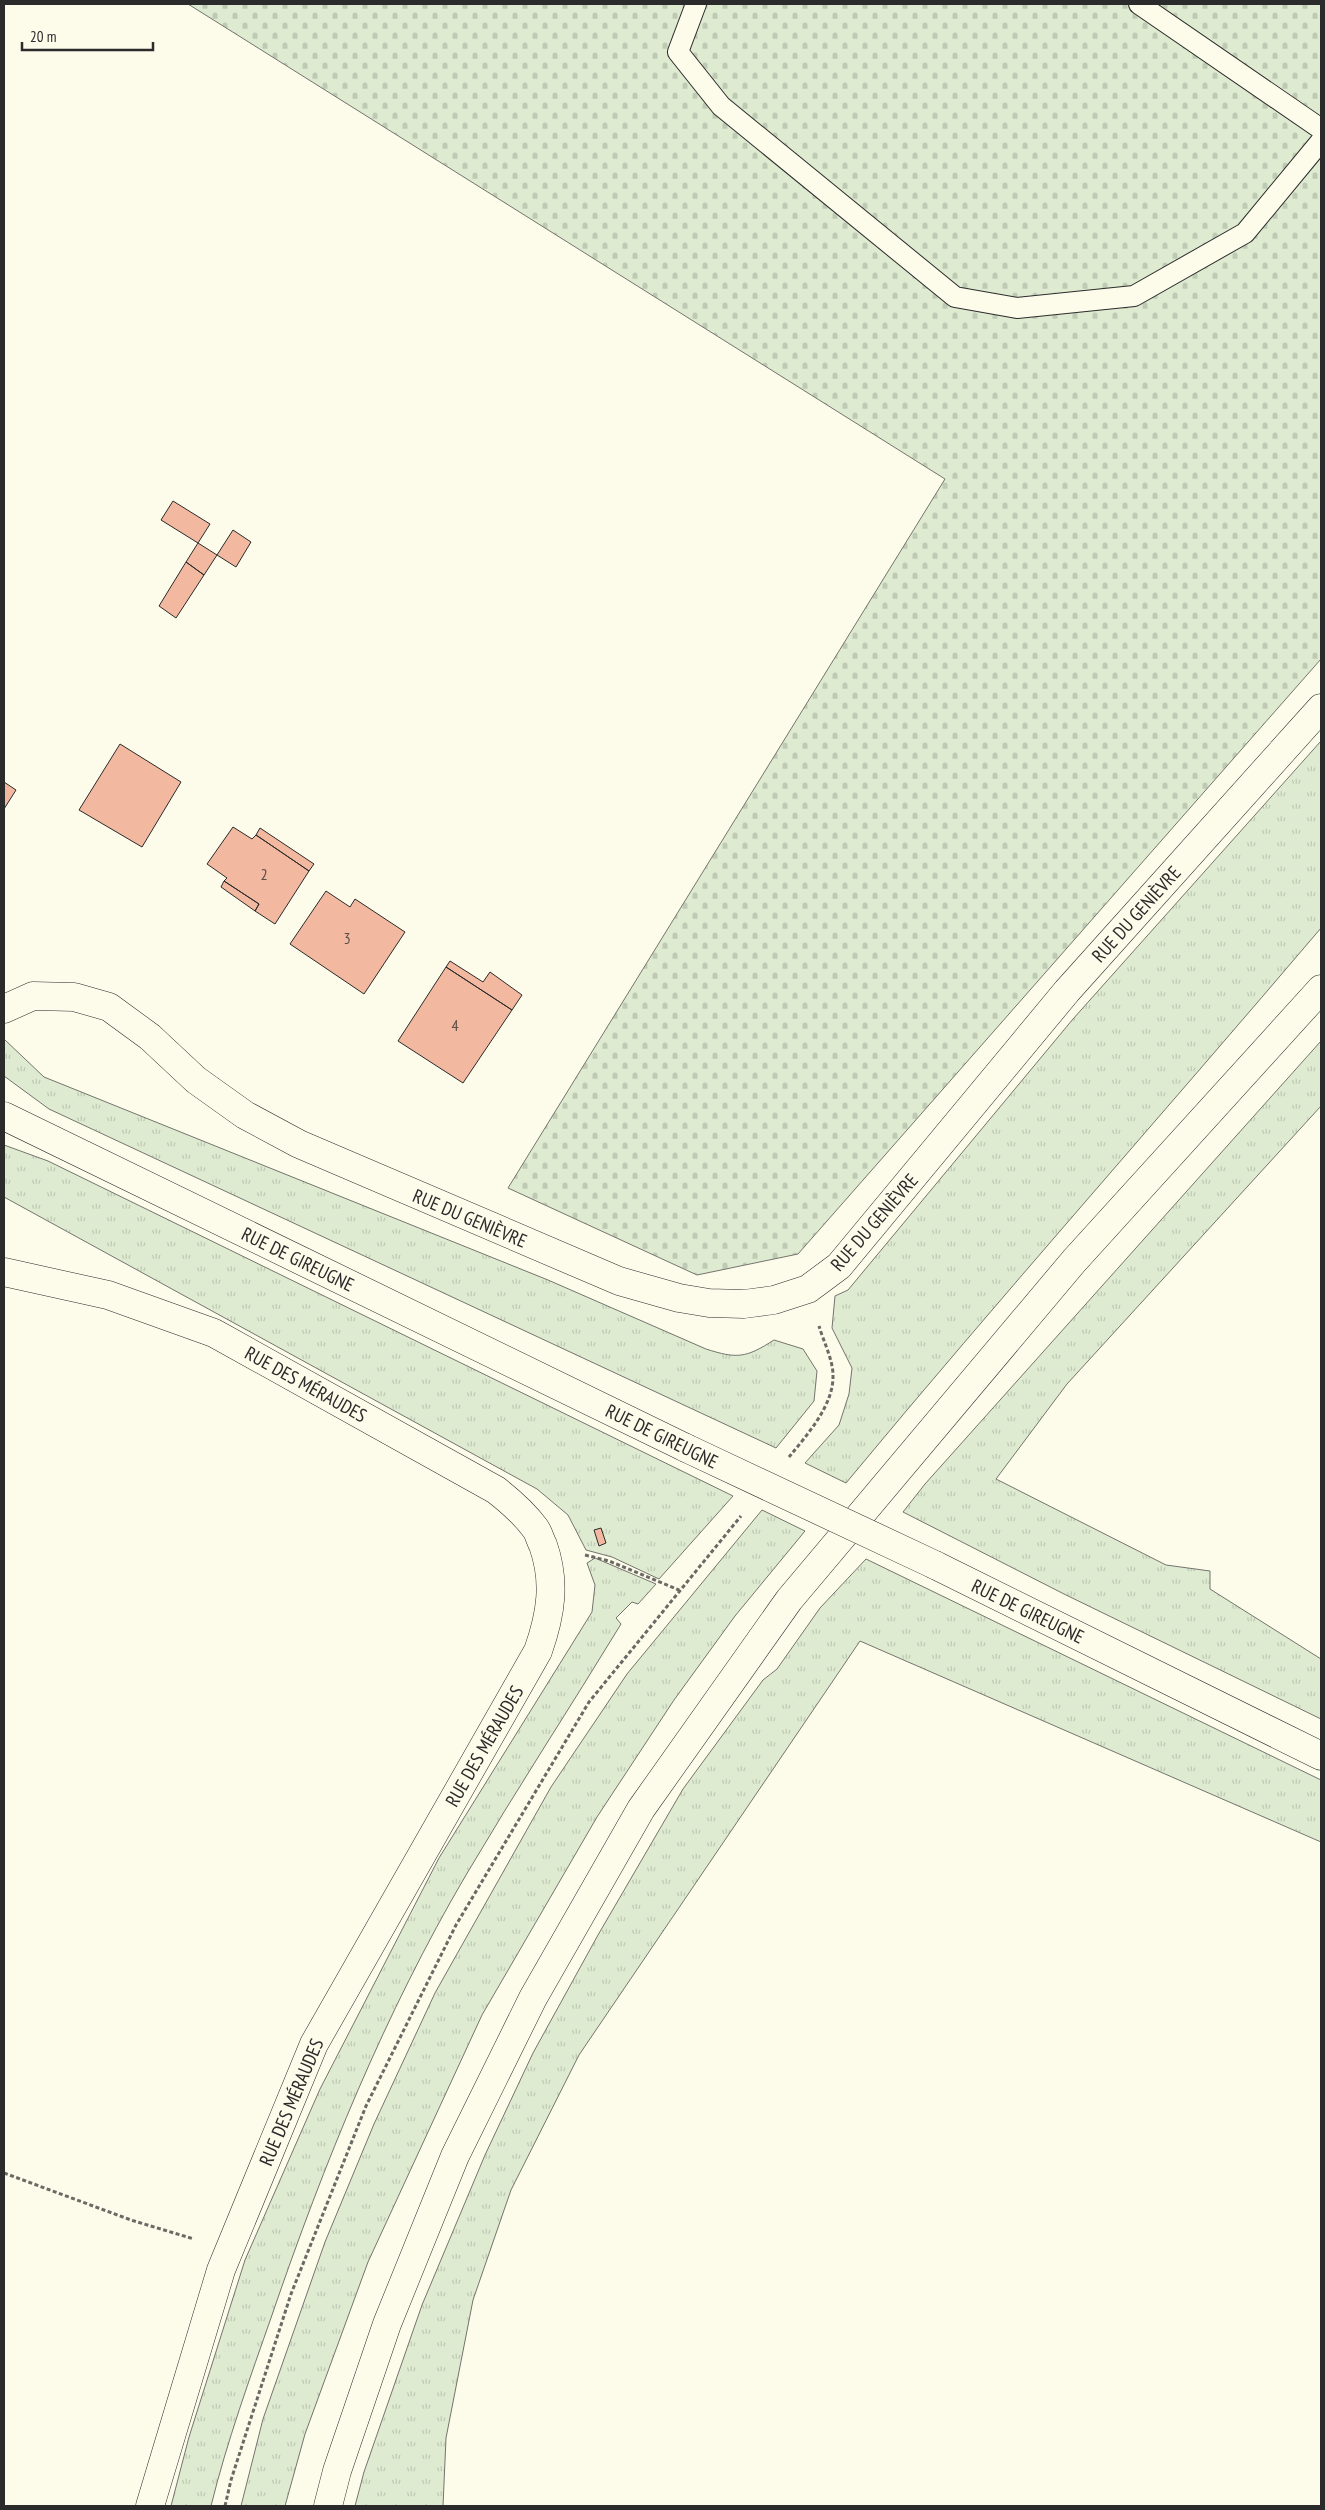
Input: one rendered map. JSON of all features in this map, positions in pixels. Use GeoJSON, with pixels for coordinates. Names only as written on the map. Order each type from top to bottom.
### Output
{"type":"FeatureCollection","features":[{"type":"Feature","properties":{"kind":"street","name":"RUE DU GENIÈVRE"},"geometry":{"type":"LineString","coordinates":[[4,1009],[34,996],[74,997],[108,1007],[150,1037],[196,1080],[245,1115],[298,1144],[619,1281],[679,1298],[709,1303],[744,1304],[774,1300],[808,1289],[839,1266],[1067,991],[1321,708]]}},
{"type":"Feature","properties":{"kind":"street"},"geometry":{"type":"LineString","coordinates":[[328,2506],[337,2471],[386,2324],[455,2156],[533,1998],[641,1809],[789,1600],[1074,1262],[1321,989]]}},
{"type":"Feature","properties":{"kind":"street","name":"RUE DE GIREUGNE"},"geometry":{"type":"LineString","coordinates":[[4,1116],[686,1448],[934,1565],[1321,1756]]}},
{"type":"Feature","properties":{"kind":"street","name":"RUE DES MÉRAUDES"},"geometry":{"type":"LineString","coordinates":[[4,1272],[108,1295],[214,1333],[496,1490],[518,1508],[536,1529],[549,1563],[552,1592],[548,1624],[538,1651],[314,2044],[221,2270],[150,2506]]}},
{"type":"Feature","properties":{"kind":"lane"},"geometry":{"type":"LineString","coordinates":[[696,4],[678,52],[721,106],[955,297],[1017,308],[1134,296],[1245,233],[1321,141]]}},
{"type":"Feature","properties":{"kind":"lane"},"geometry":{"type":"LineString","coordinates":[[1139,4],[1321,129]]}},
{"type":"Feature","properties":{"kind":"path"},"geometry":{"type":"LineString","coordinates":[[783,1464],[809,1434],[831,1393],[834,1374],[808,1289]]}},
{"type":"Feature","properties":{"kind":"path"},"geometry":{"type":"LineString","coordinates":[[225,2506],[231,2480],[291,2294],[366,2106],[447,1942],[589,1702],[745,1510]]}},
{"type":"Feature","properties":{"kind":"path"},"geometry":{"type":"LineString","coordinates":[[545,1551],[585,1555],[609,1560],[679,1590]]}},
{"type":"Feature","properties":{"kind":"path"},"geometry":{"type":"LineString","coordinates":[[4,2173],[131,2220],[230,2250]]}},
{"type":"Feature","properties":{"kind":"green space"},"geometry":{"type":"Polygon","coordinates":[[[188,4],[1321,4],[1321,659],[798,1254],[697,1275],[508,1188],[945,479],[188,4]]]}},
{"type":"Feature","properties":{"kind":"green space"},"geometry":{"type":"Polygon","coordinates":[[[1321,741],[1321,928],[846,1483],[805,1463],[839,1425],[849,1394],[852,1368],[832,1328],[835,1296],[848,1290],[1073,1019],[1321,741]]]}},
{"type":"Feature","properties":{"kind":"green space"},"geometry":{"type":"Polygon","coordinates":[[[4,1039],[44,1077],[548,1280],[706,1349],[726,1354],[741,1355],[756,1350],[774,1340],[803,1349],[817,1371],[814,1401],[776,1448],[49,1109],[4,1076],[4,1039]]]}},
{"type":"Feature","properties":{"kind":"green space"},"geometry":{"type":"Polygon","coordinates":[[[1321,1041],[1321,1106],[1067,1384],[996,1479],[1166,1565],[1210,1571],[1210,1589],[1321,1659],[1321,1719],[1064,1594],[903,1512],[925,1484],[1321,1041]]]}},
{"type":"Feature","properties":{"kind":"green space"},"geometry":{"type":"Polygon","coordinates":[[[4,1145],[48,1161],[733,1496],[659,1579],[612,1557],[586,1550],[568,1515],[537,1489],[4,1197],[4,1145]]]}},
{"type":"Feature","properties":{"kind":"green space"},"geometry":{"type":"Polygon","coordinates":[[[762,1510],[805,1531],[735,1616],[674,1700],[597,1817],[482,2015],[368,2262],[305,2434],[285,2506],[241,2506],[263,2419],[325,2242],[374,2124],[435,1993],[551,1787],[627,1674],[762,1510]]]}},
{"type":"Feature","properties":{"kind":"green space"},"geometry":{"type":"Polygon","coordinates":[[[595,1558],[656,1584],[638,1604],[632,1602],[616,1618],[621,1624],[466,1875],[409,1981],[358,2090],[313,2202],[239,2410],[211,2506],[171,2506],[189,2437],[245,2260],[320,2089],[439,1858],[592,1612],[595,1585],[587,1563],[595,1558]]]}},
{"type":"Feature","properties":{"kind":"green space"},"geometry":{"type":"Polygon","coordinates":[[[866,1559],[1321,1780],[1321,1842],[860,1641],[579,2055],[511,2190],[473,2300],[446,2438],[443,2506],[355,2506],[364,2472],[422,2305],[485,2155],[533,2053],[598,1935],[683,1789],[763,1680],[777,1669],[820,1608],[866,1559]]]}},
{"type":"Feature","properties":{"kind":"building"},"geometry":{"type":"Polygon","coordinates":[[[173,501],[210,524],[198,543],[161,520],[173,501]]]}},
{"type":"Feature","properties":{"kind":"building"},"geometry":{"type":"Polygon","coordinates":[[[233,530],[251,542],[236,567],[217,555],[233,530]]]}},
{"type":"Feature","properties":{"kind":"building"},"geometry":{"type":"Polygon","coordinates":[[[198,543],[217,555],[204,575],[186,562],[198,543]]]}},
{"type":"Feature","properties":{"kind":"building"},"geometry":{"type":"Polygon","coordinates":[[[186,562],[204,575],[176,618],[159,606],[186,562]]]}},
{"type":"Feature","properties":{"kind":"building"},"geometry":{"type":"Polygon","coordinates":[[[120,744],[181,782],[142,847],[79,810],[120,744]]]}},
{"type":"Feature","properties":{"kind":"building"},"geometry":{"type":"Polygon","coordinates":[[[4,782],[16,790],[4,809],[4,782]]]}},
{"type":"Feature","properties":{"kind":"building"},"geometry":{"type":"Polygon","coordinates":[[[233,827],[252,839],[256,835],[309,871],[275,924],[255,911],[259,904],[224,881],[227,878],[207,864],[233,827]]]}},
{"type":"Feature","properties":{"kind":"building"},"geometry":{"type":"Polygon","coordinates":[[[260,828],[314,864],[309,871],[256,835],[260,828]]]}},
{"type":"Feature","properties":{"kind":"building"},"geometry":{"type":"Polygon","coordinates":[[[224,881],[259,904],[255,911],[221,887],[224,881]]]}},
{"type":"Feature","properties":{"kind":"building"},"geometry":{"type":"Polygon","coordinates":[[[326,891],[350,907],[355,899],[405,932],[364,994],[290,944],[326,891]]]}},
{"type":"Feature","properties":{"kind":"building"},"geometry":{"type":"Polygon","coordinates":[[[450,961],[483,982],[490,972],[522,995],[512,1010],[446,967],[450,961]]]}},
{"type":"Feature","properties":{"kind":"building"},"geometry":{"type":"Polygon","coordinates":[[[446,967],[512,1010],[463,1083],[398,1041],[446,967]]]}},
{"type":"Feature","properties":{"kind":"building"},"geometry":{"type":"Polygon","coordinates":[[[601,1528],[606,1543],[599,1546],[594,1530],[601,1528]]]}}]}
